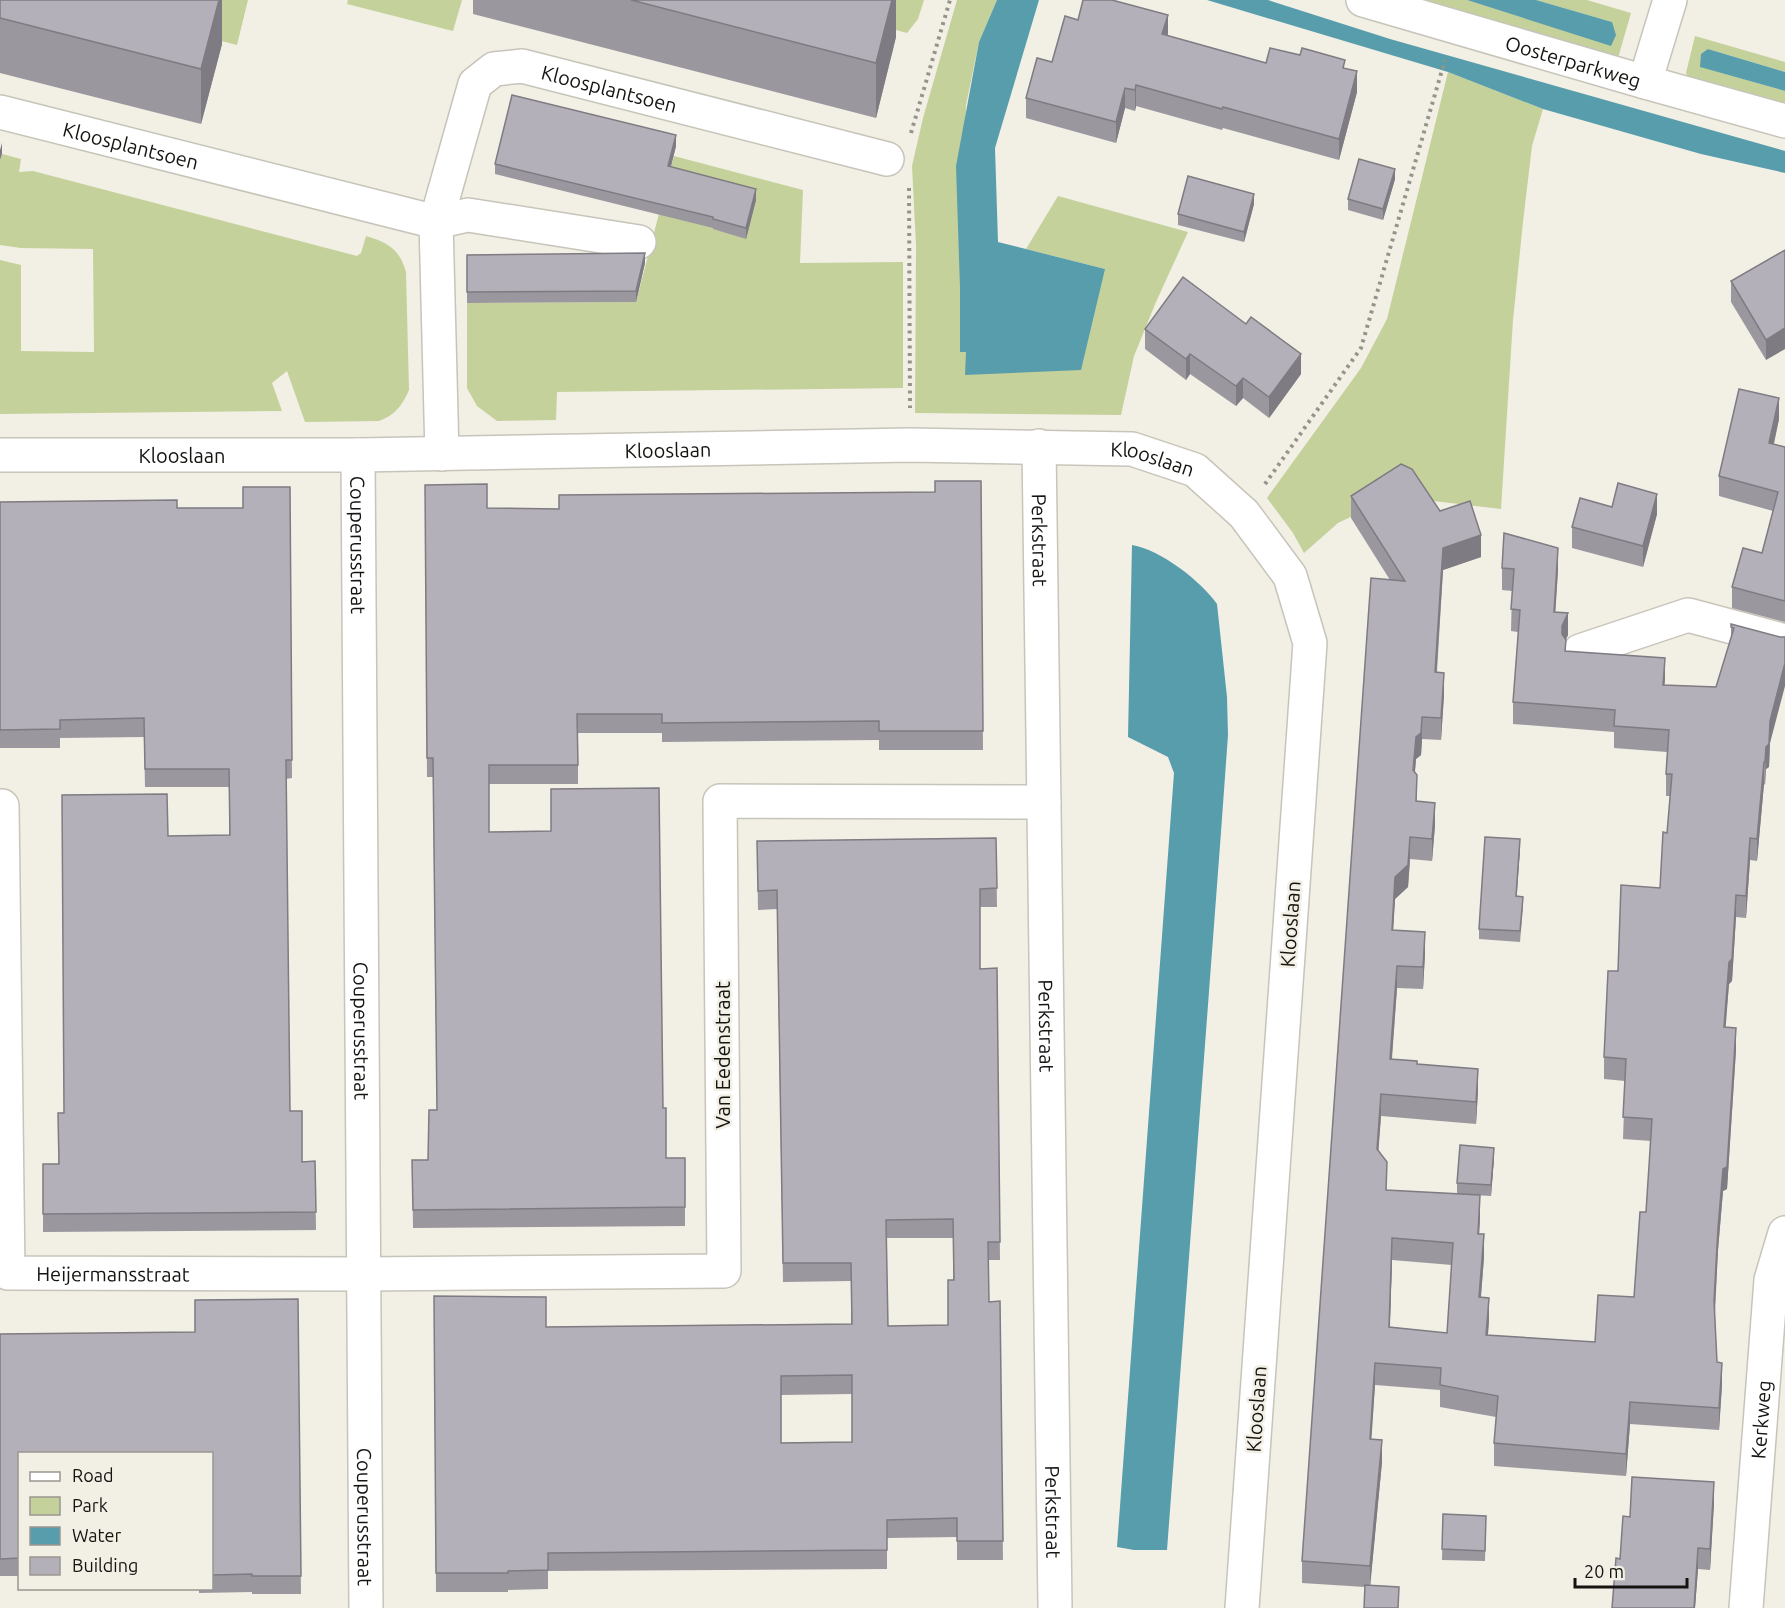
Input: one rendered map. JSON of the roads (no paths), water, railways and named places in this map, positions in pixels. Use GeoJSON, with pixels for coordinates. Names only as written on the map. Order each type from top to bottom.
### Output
{"type":"FeatureCollection","features":[{"type":"Feature","properties":{"kind":"street","name":"Oosterparkweg"},"geometry":{"type":"LineString","coordinates":[[1363,0],[1785,121]]}},
{"type":"Feature","properties":{"kind":"street"},"geometry":{"type":"LineString","coordinates":[[1645,82],[1670,0]]}},
{"type":"Feature","properties":{"kind":"street","name":"Kloosplantsoen"},"geometry":{"type":"LineString","coordinates":[[442,454],[436,222],[475,84],[494,69],[522,66],[898,149]]}},
{"type":"Feature","properties":{"kind":"street","name":"Kloosplantsoen"},"geometry":{"type":"LineString","coordinates":[[0,112],[436,222]]}},
{"type":"Feature","properties":{"kind":"street"},"geometry":{"type":"LineString","coordinates":[[436,222],[468,215],[639,242]]}},
{"type":"Feature","properties":{"kind":"street","name":"Klooslaan"},"geometry":{"type":"LineString","coordinates":[[0,454],[358,455],[910,445],[1132,449],[1195,470],[1244,514],[1290,576],[1310,643],[1242,1608]]}},
{"type":"Feature","properties":{"kind":"street","name":"Perkstraat"},"geometry":{"type":"LineString","coordinates":[[1039,446],[1055,1608]]}},
{"type":"Feature","properties":{"kind":"street","name":"Couperusstraat"},"geometry":{"type":"LineString","coordinates":[[358,455],[366,1608]]}},
{"type":"Feature","properties":{"kind":"street"},"geometry":{"type":"LineString","coordinates":[[1580,651],[1688,615],[1785,641]]}},
{"type":"Feature","properties":{"kind":"street","name":"Van Eedenstraat"},"geometry":{"type":"LineString","coordinates":[[362,1274],[724,1271],[720,801],[1044,802]]}},
{"type":"Feature","properties":{"kind":"street","name":"Heijermansstraat"},"geometry":{"type":"LineString","coordinates":[[0,806],[2,806],[8,1273],[362,1274]]}},
{"type":"Feature","properties":{"kind":"street","name":"Kerkweg"},"geometry":{"type":"LineString","coordinates":[[1746,1608],[1771,1280],[1785,1233]]}},
{"type":"Feature","properties":{"kind":"water"},"geometry":{"type":"Polygon","coordinates":[[[997,0],[1039,0],[995,148],[998,242],[1105,269],[1081,370],[965,375],[966,352],[960,352],[956,166],[979,42],[997,0]]]}},
{"type":"Feature","properties":{"kind":"water"},"geometry":{"type":"Polygon","coordinates":[[[1207,0],[1268,0],[1390,39],[1785,151],[1785,173],[1701,154],[1543,109],[1448,72],[1207,0]]]}},
{"type":"Feature","properties":{"kind":"water"},"geometry":{"type":"Polygon","coordinates":[[[1467,0],[1536,0],[1612,22],[1616,35],[1611,46],[1467,0]]]}},
{"type":"Feature","properties":{"kind":"water"},"geometry":{"type":"Polygon","coordinates":[[[1708,49],[1785,72],[1785,91],[1700,67],[1701,54],[1708,49]]]}},
{"type":"Feature","properties":{"kind":"water"},"geometry":{"type":"Polygon","coordinates":[[[1132,545],[1155,553],[1179,568],[1201,586],[1217,604],[1227,697],[1228,735],[1167,1550],[1134,1550],[1117,1547],[1174,773],[1168,757],[1128,737],[1132,545]]]}}]}
